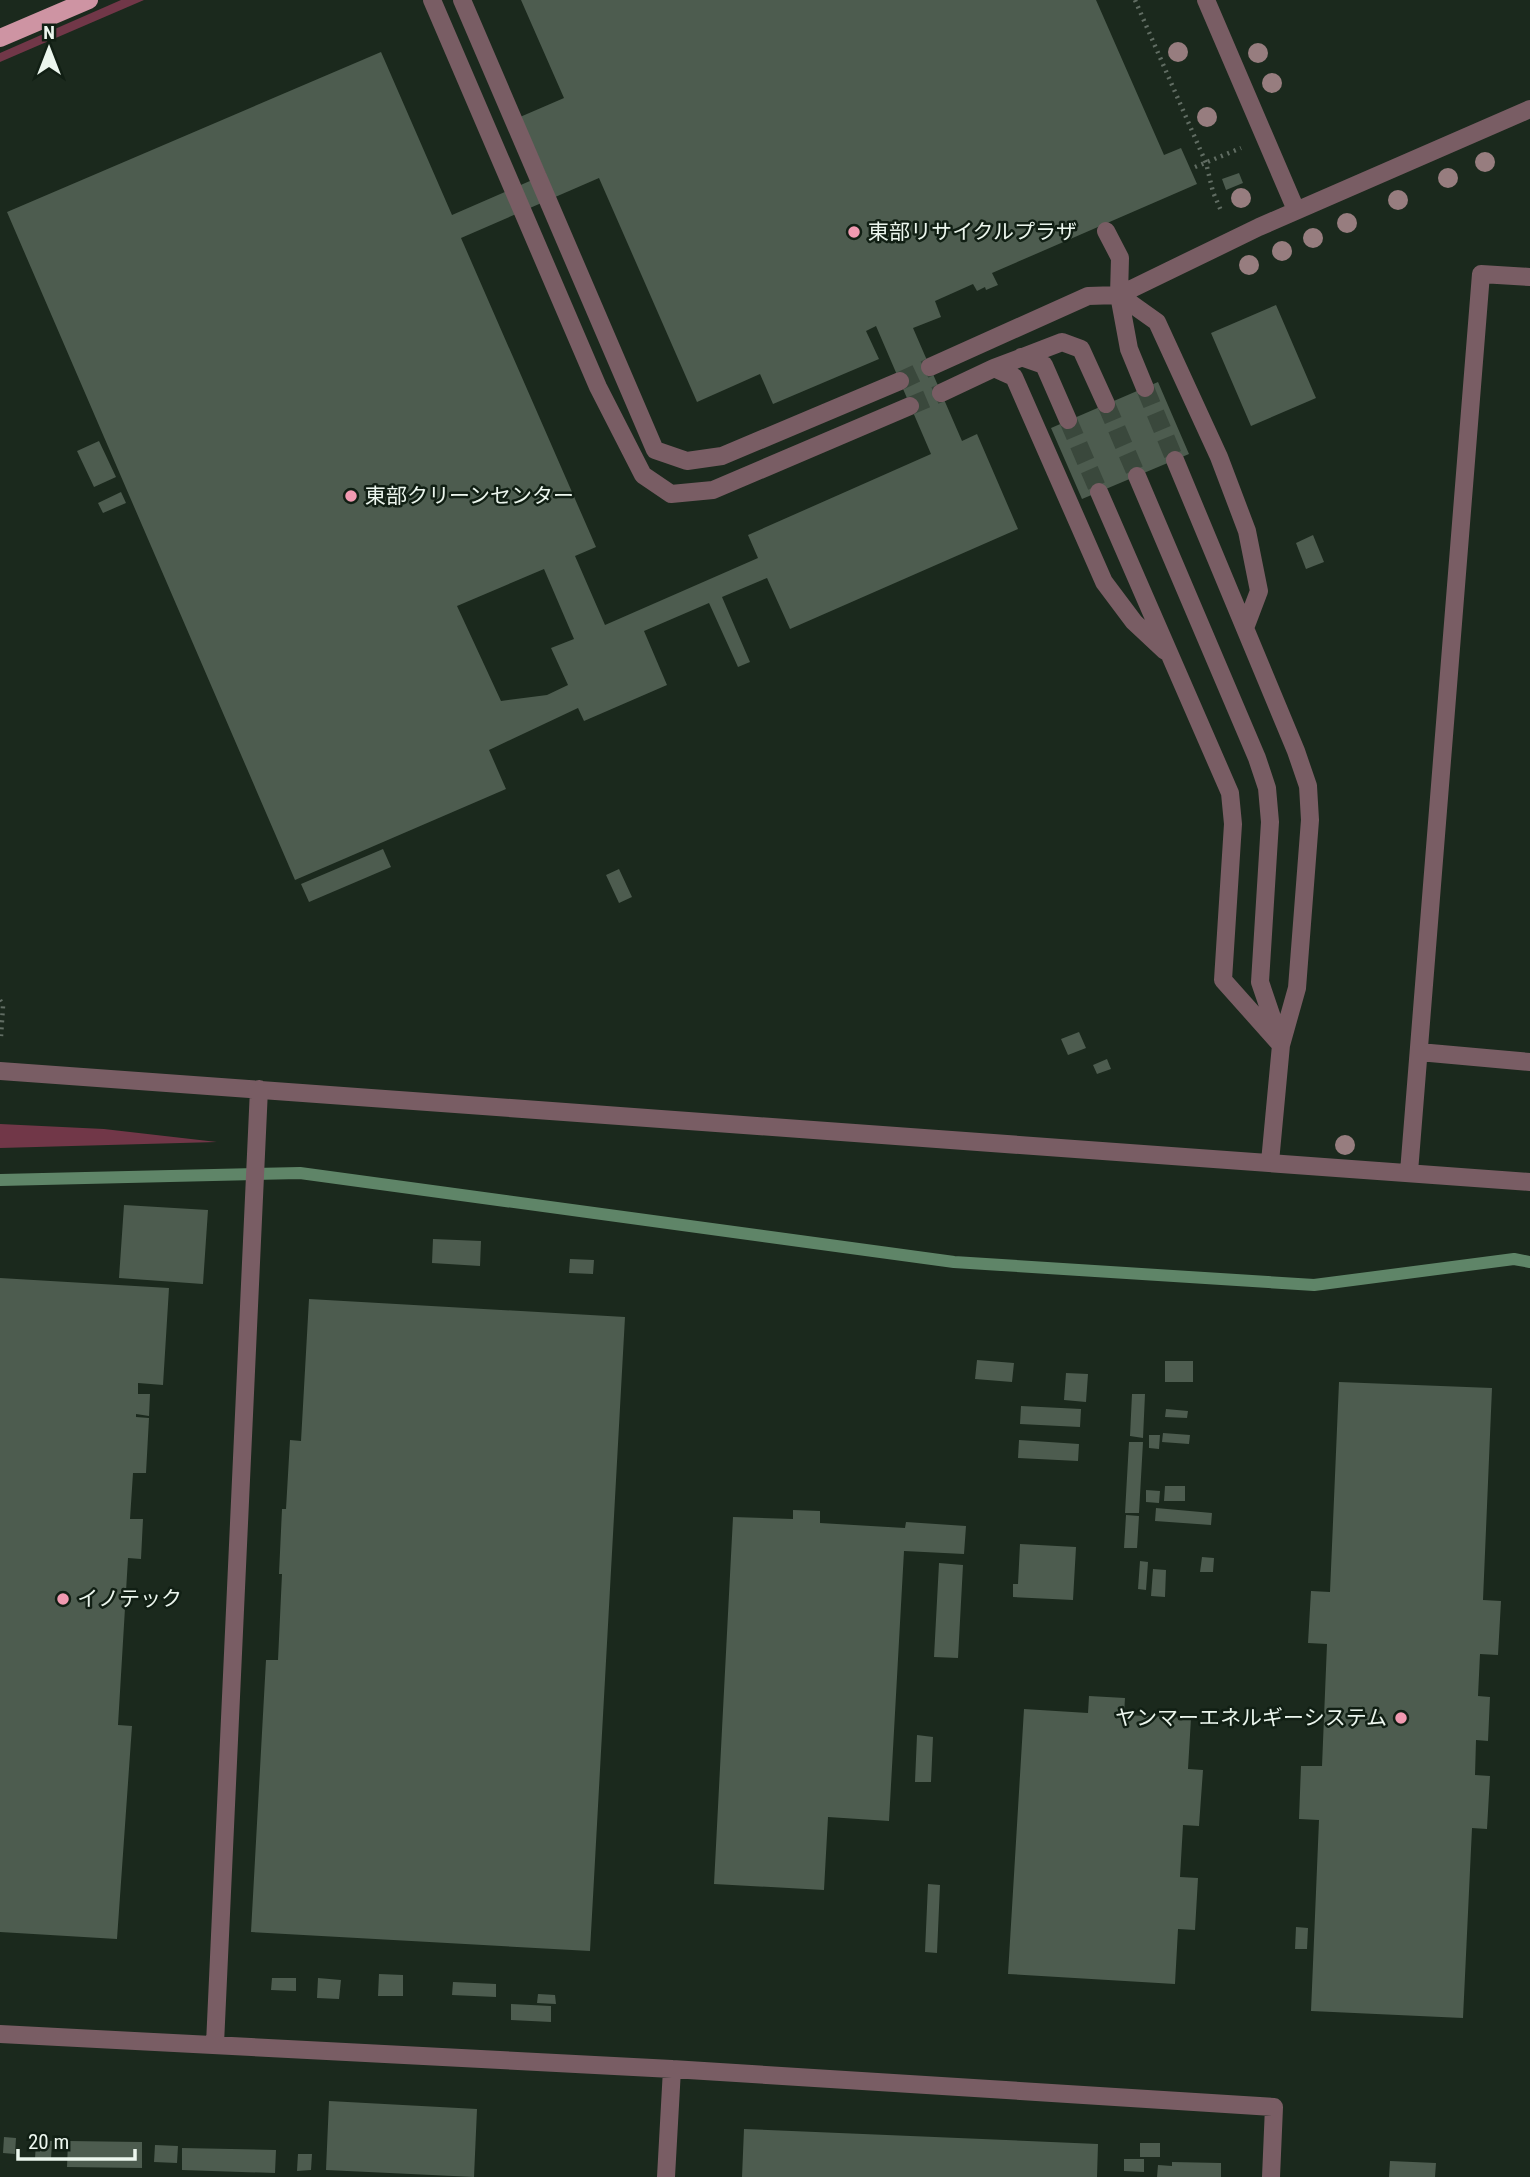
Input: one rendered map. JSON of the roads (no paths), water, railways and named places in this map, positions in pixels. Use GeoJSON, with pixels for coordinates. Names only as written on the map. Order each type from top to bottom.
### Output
{"type":"FeatureCollection","features":[{"type":"Feature","properties":{"kind":"main road"},"geometry":{"type":"LineString","coordinates":[[0,38],[89,0]]}},
{"type":"Feature","properties":{"kind":"street"},"geometry":{"type":"LineString","coordinates":[[432,0],[598,387],[643,475],[671,494],[713,490],[910,406]]}},
{"type":"Feature","properties":{"kind":"street"},"geometry":{"type":"LineString","coordinates":[[462,0],[655,450],[687,461],[722,456],[900,381]]}},
{"type":"Feature","properties":{"kind":"street"},"geometry":{"type":"LineString","coordinates":[[1206,0],[1296,211]]}},
{"type":"Feature","properties":{"kind":"street"},"geometry":{"type":"LineString","coordinates":[[930,367],[1088,296],[1119,295],[1296,211],[1530,109]]}},
{"type":"Feature","properties":{"kind":"street"},"geometry":{"type":"LineString","coordinates":[[1106,230],[1120,258],[1119,295],[1129,349],[1145,388]]}},
{"type":"Feature","properties":{"kind":"street"},"geometry":{"type":"LineString","coordinates":[[1409,1172],[1481,274],[1530,277]]}},
{"type":"Feature","properties":{"kind":"street"},"geometry":{"type":"LineString","coordinates":[[1119,295],[1157,322],[1219,457],[1247,531],[1259,591],[1245,628]]}},
{"type":"Feature","properties":{"kind":"street"},"geometry":{"type":"LineString","coordinates":[[941,393],[994,368],[1062,342],[1081,349],[1106,404]]}},
{"type":"Feature","properties":{"kind":"street"},"geometry":{"type":"LineString","coordinates":[[1021,357],[1044,365],[1068,420]]}},
{"type":"Feature","properties":{"kind":"street"},"geometry":{"type":"LineString","coordinates":[[994,368],[1014,377],[1104,582],[1134,622],[1170,655]]}},
{"type":"Feature","properties":{"kind":"street"},"geometry":{"type":"LineString","coordinates":[[1175,460],[1308,786],[1310,820],[1297,988],[1281,1045],[1270,1162]]}},
{"type":"Feature","properties":{"kind":"street"},"geometry":{"type":"LineString","coordinates":[[1137,476],[1267,788],[1270,821],[1260,982],[1281,1045]]}},
{"type":"Feature","properties":{"kind":"street"},"geometry":{"type":"LineString","coordinates":[[1100,492],[1230,793],[1233,824],[1223,980],[1281,1045]]}},
{"type":"Feature","properties":{"kind":"street"},"geometry":{"type":"LineString","coordinates":[[1419,1052],[1530,1062]]}},
{"type":"Feature","properties":{"kind":"street"},"geometry":{"type":"LineString","coordinates":[[0,1071],[1530,1182]]}},
{"type":"Feature","properties":{"kind":"street"},"geometry":{"type":"LineString","coordinates":[[215,2044],[259,1089]]}},
{"type":"Feature","properties":{"kind":"street"},"geometry":{"type":"LineString","coordinates":[[0,2034],[673,2069],[1274,2107],[1271,2177]]}},
{"type":"Feature","properties":{"kind":"street"},"geometry":{"type":"LineString","coordinates":[[666,2177],[673,2069]]}},
{"type":"Feature","properties":{"kind":"waterway"},"geometry":{"type":"LineString","coordinates":[[0,1180],[300,1173],[954,1262],[1314,1285],[1514,1259],[1530,1262]]}},
{"type":"Feature","properties":{"kind":"tunnel"},"geometry":{"type":"LineString","coordinates":[[900,381],[930,367]]}},
{"type":"Feature","properties":{"kind":"tunnel"},"geometry":{"type":"LineString","coordinates":[[1145,388],[1175,460]]}},
{"type":"Feature","properties":{"kind":"tunnel"},"geometry":{"type":"LineString","coordinates":[[910,406],[941,393]]}},
{"type":"Feature","properties":{"kind":"tunnel"},"geometry":{"type":"LineString","coordinates":[[1106,404],[1137,476]]}},
{"type":"Feature","properties":{"kind":"tunnel"},"geometry":{"type":"LineString","coordinates":[[1068,420],[1099,492]]}},
{"type":"Feature","properties":{"kind":"place","name":"東部リサイクルプラザ"},"geometry":{"type":"Point","coordinates":[854,232]}},
{"type":"Feature","properties":{"kind":"place","name":"東部クリーンセンター"},"geometry":{"type":"Point","coordinates":[351,496]}},
{"type":"Feature","properties":{"kind":"place","name":"イノテック"},"geometry":{"type":"Point","coordinates":[63,1599]}},
{"type":"Feature","properties":{"kind":"place","name":"ヤンマーエネルギーシステム"},"geometry":{"type":"Point","coordinates":[1401,1718]}}]}
